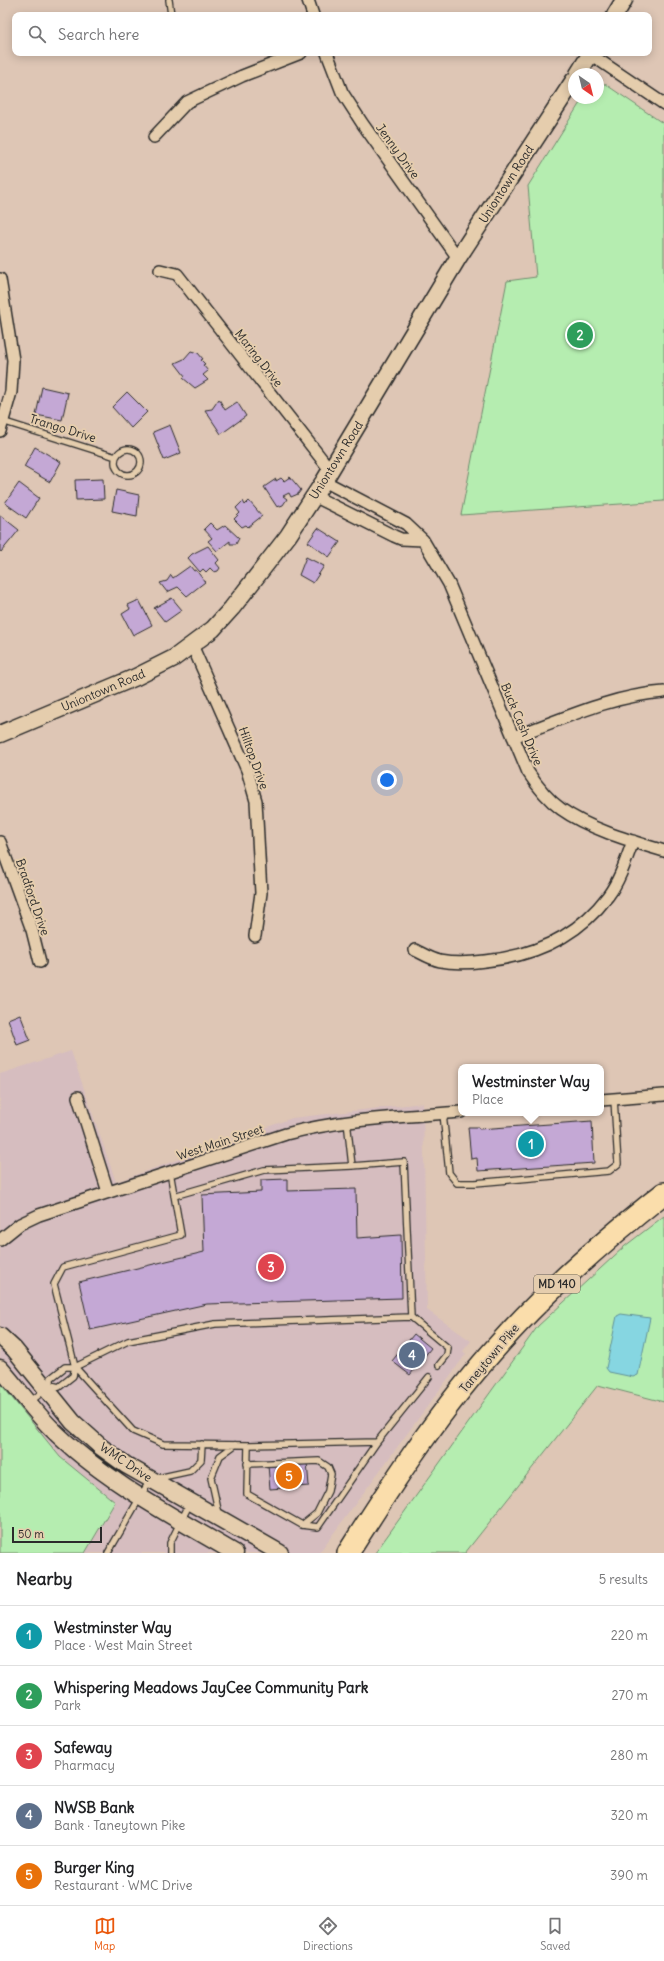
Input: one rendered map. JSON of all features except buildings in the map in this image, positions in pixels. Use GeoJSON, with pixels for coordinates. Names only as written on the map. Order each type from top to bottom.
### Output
{"type":"FeatureCollection","features":[{"type":"Feature","properties":{"kind":"highway","name":"Taneytown Pike"},"geometry":{"type":"LineString","coordinates":[[348,1553],[392,1484],[463,1388],[500,1343],[534,1306],[581,1262],[664,1193]]}},
{"type":"Feature","properties":{"kind":"main road"},"geometry":{"type":"LineString","coordinates":[[617,12],[624,0]]}},
{"type":"Feature","properties":{"kind":"main road"},"geometry":{"type":"LineString","coordinates":[[582,68],[590,56]]}},
{"type":"Feature","properties":{"kind":"main road","name":"Uniontown Road"},"geometry":{"type":"LineString","coordinates":[[0,734],[136,677],[174,658],[213,629],[248,589],[288,536],[327,476],[458,258],[568,89]]}},
{"type":"Feature","properties":{"kind":"main road","name":"WMC Drive"},"geometry":{"type":"LineString","coordinates":[[0,1336],[49,1387],[73,1422],[101,1447],[126,1465],[280,1553]]}},
{"type":"Feature","properties":{"kind":"main road","name":"WMC Drive"},"geometry":{"type":"LineString","coordinates":[[0,1368],[51,1428],[96,1466],[140,1496],[235,1553]]}},
{"type":"Feature","properties":{"kind":"street"},"geometry":{"type":"LineString","coordinates":[[308,0],[312,12]]}},
{"type":"Feature","properties":{"kind":"street"},"geometry":{"type":"LineString","coordinates":[[154,137],[187,102],[242,76],[293,56]]}},
{"type":"Feature","properties":{"kind":"street","name":"Jenny Drive"},"geometry":{"type":"LineString","coordinates":[[328,56],[342,92],[358,117],[458,258]]}},
{"type":"Feature","properties":{"kind":"street"},"geometry":{"type":"LineString","coordinates":[[594,56],[664,104]]}},
{"type":"Feature","properties":{"kind":"street","name":"Maring Drive"},"geometry":{"type":"LineString","coordinates":[[160,270],[177,274],[327,476]]}},
{"type":"Feature","properties":{"kind":"street"},"geometry":{"type":"LineString","coordinates":[[0,279],[3,325],[13,360],[11,392],[1,426]]}},
{"type":"Feature","properties":{"kind":"street","name":"Buck Cash Drive"},"geometry":{"type":"LineString","coordinates":[[327,476],[406,524],[423,540],[449,584],[528,772],[546,796],[560,808],[595,827],[664,851]]}},
{"type":"Feature","properties":{"kind":"street"},"geometry":{"type":"LineString","coordinates":[[314,496],[401,539],[423,540]]}},
{"type":"Feature","properties":{"kind":"street","name":"Hilltop Drive"},"geometry":{"type":"LineString","coordinates":[[192,646],[247,770],[256,801],[261,893],[255,936]]}},
{"type":"Feature","properties":{"kind":"street"},"geometry":{"type":"LineString","coordinates":[[513,737],[596,705],[640,695],[664,692]]}},
{"type":"Feature","properties":{"kind":"street"},"geometry":{"type":"LineString","coordinates":[[415,950],[438,961],[470,963],[512,958],[548,946],[575,929],[599,908],[617,880],[633,841]]}},
{"type":"Feature","properties":{"kind":"street","name":"Bradford Drive"},"geometry":{"type":"LineString","coordinates":[[0,842],[32,930],[40,962]]}},
{"type":"Feature","properties":{"kind":"street"},"geometry":{"type":"LineString","coordinates":[[604,1100],[664,1095]]}},
{"type":"Feature","properties":{"kind":"street"},"geometry":{"type":"LineString","coordinates":[[78,1097],[108,1192]]}},
{"type":"Feature","properties":{"kind":"street","name":"West Main Street"},"geometry":{"type":"LineString","coordinates":[[0,1240],[20,1224],[39,1215],[286,1134],[320,1125],[347,1121],[458,1112]]}},
{"type":"Feature","properties":{"kind":"lane"},"geometry":{"type":"LineString","coordinates":[[169,0],[171,12]]}},
{"type":"Feature","properties":{"kind":"lane","name":"Trango Drive"},"geometry":{"type":"LineString","coordinates":[[1,426],[116,457]]}},
{"type":"Feature","properties":{"kind":"lane"},"geometry":{"type":"LineString","coordinates":[[122,450],[135,450],[142,461],[136,473],[128,475],[120,472],[115,465],[116,457],[122,450]]}},
{"type":"Feature","properties":{"kind":"lane"},"geometry":{"type":"LineString","coordinates":[[444,1113],[449,1173],[457,1183],[475,1183],[609,1171],[618,1164],[614,1099]]}},
{"type":"Feature","properties":{"kind":"lane"},"geometry":{"type":"LineString","coordinates":[[347,1121],[352,1166]]}},
{"type":"Feature","properties":{"kind":"lane"},"geometry":{"type":"LineString","coordinates":[[174,1196],[264,1170],[404,1162],[411,1317]]}},
{"type":"Feature","properties":{"kind":"lane"},"geometry":{"type":"LineString","coordinates":[[30,1402],[49,1387],[59,1387],[73,1376],[75,1367],[54,1284],[63,1267],[181,1235],[170,1172]]}},
{"type":"Feature","properties":{"kind":"lane"},"geometry":{"type":"LineString","coordinates":[[49,1387],[51,1378],[65,1367],[75,1367],[128,1341],[215,1324],[411,1317],[448,1348],[447,1355],[439,1365]]}},
{"type":"Feature","properties":{"kind":"lane"},"geometry":{"type":"LineString","coordinates":[[75,1367],[133,1432],[163,1444],[248,1445],[377,1442]]}},
{"type":"Feature","properties":{"kind":"lane"},"geometry":{"type":"LineString","coordinates":[[248,1445],[248,1494],[302,1525],[318,1527],[377,1442],[429,1377]]}},
{"type":"Feature","properties":{"kind":"lane"},"geometry":{"type":"LineString","coordinates":[[108,1553],[151,1479],[168,1477],[190,1471],[200,1460],[202,1444]]}},
{"type":"Feature","properties":{"kind":"lane"},"geometry":{"type":"LineString","coordinates":[[220,1519],[210,1478],[220,1456],[235,1445]]}},
{"type":"Feature","properties":{"kind":"lane"},"geometry":{"type":"LineString","coordinates":[[247,1464],[319,1461],[328,1466],[332,1474],[328,1491],[317,1514],[302,1525]]}},
{"type":"Feature","properties":{"kind":"lane"},"geometry":{"type":"LineString","coordinates":[[170,1553],[170,1543],[191,1501]]}},
{"type":"Feature","properties":{"kind":"shaded area"},"geometry":{"type":"Polygon","coordinates":[[[71,1051],[116,1182],[292,1118],[423,1103],[427,1310],[471,1341],[463,1351],[466,1354],[319,1553],[85,1553],[115,1502],[60,1457],[0,1383],[0,1074],[71,1051]]]}},
{"type":"Feature","properties":{"kind":"green space"},"geometry":{"type":"Polygon","coordinates":[[[604,84],[664,124],[664,501],[461,515],[507,281],[536,277],[528,186],[579,104],[604,104],[604,84]]]}},
{"type":"Feature","properties":{"kind":"green space"},"geometry":{"type":"Polygon","coordinates":[[[664,1216],[664,1402],[598,1385],[465,1553],[375,1553],[538,1326],[625,1246],[664,1216]]]}},
{"type":"Feature","properties":{"kind":"green space"},"geometry":{"type":"Polygon","coordinates":[[[0,1383],[60,1457],[115,1502],[85,1553],[0,1553],[0,1383]]]}},
{"type":"Feature","properties":{"kind":"water"},"geometry":{"type":"Polygon","coordinates":[[[621,1314],[650,1318],[638,1375],[633,1377],[609,1372],[606,1368],[617,1316],[621,1314]]]}},
{"type":"Feature","properties":{"kind":"place","name":"Whispering Meadows JayCee Community Park"},"geometry":{"type":"Point","coordinates":[580,335]}},
{"type":"Feature","properties":{"kind":"place","name":"Westminster Way"},"geometry":{"type":"Point","coordinates":[531,1144]}},
{"type":"Feature","properties":{"kind":"place","name":"Safeway"},"geometry":{"type":"Point","coordinates":[271,1267]}},
{"type":"Feature","properties":{"kind":"place","name":"NWSB Bank"},"geometry":{"type":"Point","coordinates":[412,1355]}},
{"type":"Feature","properties":{"kind":"place","name":"Burger King"},"geometry":{"type":"Point","coordinates":[289,1476]}}]}
